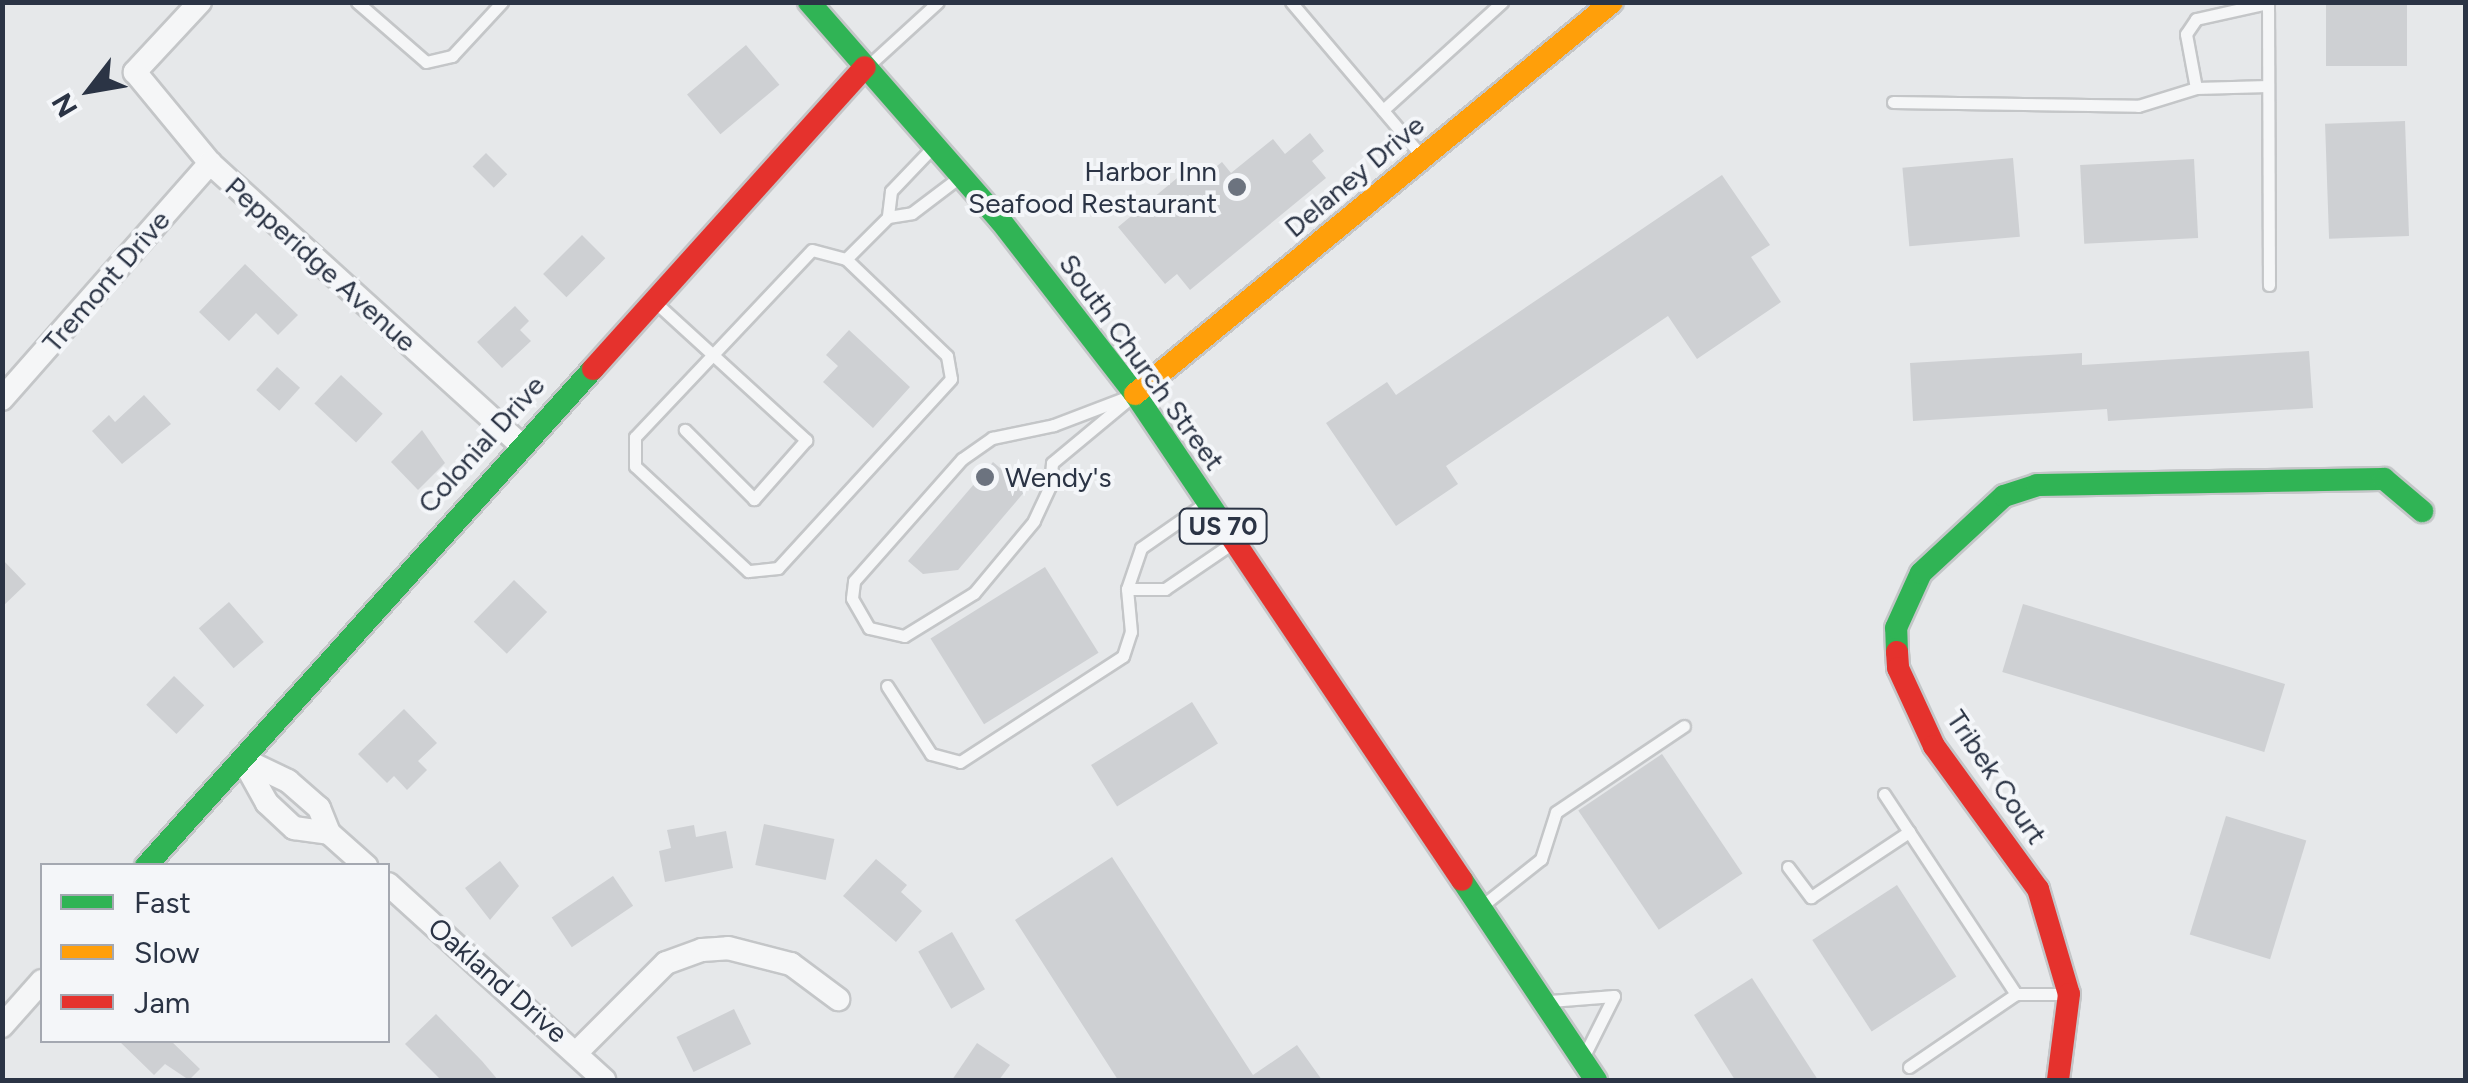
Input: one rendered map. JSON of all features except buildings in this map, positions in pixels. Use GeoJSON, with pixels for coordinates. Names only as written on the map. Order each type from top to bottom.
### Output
{"type":"FeatureCollection","features":[{"type":"Feature","properties":{"kind":"street","name":"Pepperidge Avenue"},"geometry":{"type":"LineString","coordinates":[[200,2],[135,72],[210,163],[520,444]]}},
{"type":"Feature","properties":{"kind":"street","name":"South Church Street"},"geometry":{"type":"LineString","coordinates":[[809,2],[962,175],[1134,394],[1596,1080]]}},
{"type":"Feature","properties":{"kind":"street","name":"Delaney Drive"},"geometry":{"type":"LineString","coordinates":[[1134,394],[1604,5]]}},
{"type":"Feature","properties":{"kind":"street","name":"Colonial Drive"},"geometry":{"type":"LineString","coordinates":[[149,863],[520,444],[865,68]]}},
{"type":"Feature","properties":{"kind":"street","name":"Tremont Drive"},"geometry":{"type":"LineString","coordinates":[[2,399],[210,163]]}},
{"type":"Feature","properties":{"kind":"street","name":"Tribek Court"},"geometry":{"type":"LineString","coordinates":[[2058,1080],[2069,994],[2060,945],[2038,889],[1934,746],[1898,668],[1896,628],[1921,573],[2004,496],[2037,486],[2384,478],[2422,511]]}},
{"type":"Feature","properties":{"kind":"street"},"geometry":{"type":"LineString","coordinates":[[242,759],[288,781],[319,808],[329,833],[363,863]]}},
{"type":"Feature","properties":{"kind":"street","name":"Oakland Drive"},"geometry":{"type":"LineString","coordinates":[[390,886],[578,1051],[604,1080]]}},
{"type":"Feature","properties":{"kind":"street"},"geometry":{"type":"LineString","coordinates":[[578,1051],[666,964],[702,950],[728,948],[791,964],[838,999]]}},
{"type":"Feature","properties":{"kind":"street"},"geometry":{"type":"LineString","coordinates":[[2,1026],[40,983]]}},
{"type":"Feature","properties":{"kind":"lane"},"geometry":{"type":"LineString","coordinates":[[357,2],[426,62],[452,56],[502,2]]}},
{"type":"Feature","properties":{"kind":"lane"},"geometry":{"type":"LineString","coordinates":[[865,68],[938,2]]}},
{"type":"Feature","properties":{"kind":"lane"},"geometry":{"type":"LineString","coordinates":[[1291,2],[1423,157]]}},
{"type":"Feature","properties":{"kind":"lane"},"geometry":{"type":"LineString","coordinates":[[1383,110],[1502,2]]}},
{"type":"Feature","properties":{"kind":"lane"},"geometry":{"type":"LineString","coordinates":[[2196,88],[2186,34],[2196,19],[2268,3],[2269,285]]}},
{"type":"Feature","properties":{"kind":"lane"},"geometry":{"type":"LineString","coordinates":[[1893,102],[2138,106],[2196,88],[2268,86]]}},
{"type":"Feature","properties":{"kind":"lane"},"geometry":{"type":"LineString","coordinates":[[888,217],[891,192],[936,144]]}},
{"type":"Feature","properties":{"kind":"lane"},"geometry":{"type":"LineString","coordinates":[[846,259],[888,217],[912,213],[962,175]]}},
{"type":"Feature","properties":{"kind":"lane"},"geometry":{"type":"LineString","coordinates":[[812,250],[846,259],[947,356],[951,378],[778,568],[748,571],[636,466],[635,437],[812,250]]}},
{"type":"Feature","properties":{"kind":"lane"},"geometry":{"type":"LineString","coordinates":[[652,299],[806,440],[754,499],[685,430]]}},
{"type":"Feature","properties":{"kind":"lane"},"geometry":{"type":"LineString","coordinates":[[1134,394],[1052,463],[1050,486],[1034,521],[974,593],[904,636],[869,628],[852,598],[854,582],[962,459],[992,438],[1054,425],[1134,394]]}},
{"type":"Feature","properties":{"kind":"lane"},"geometry":{"type":"LineString","coordinates":[[887,686],[930,754],[960,762],[1122,656],[1130,632],[1128,589],[1141,548],[1207,502]]}},
{"type":"Feature","properties":{"kind":"lane"},"geometry":{"type":"LineString","coordinates":[[1128,589],[1165,588],[1234,542]]}},
{"type":"Feature","properties":{"kind":"lane"},"geometry":{"type":"LineString","coordinates":[[1479,908],[1541,859],[1556,812],[1684,726]]}},
{"type":"Feature","properties":{"kind":"lane"},"geometry":{"type":"LineString","coordinates":[[1884,794],[2016,994]]}},
{"type":"Feature","properties":{"kind":"lane"},"geometry":{"type":"LineString","coordinates":[[1788,867],[1811,897],[1908,832]]}},
{"type":"Feature","properties":{"kind":"lane"},"geometry":{"type":"LineString","coordinates":[[1909,1067],[2016,994],[2069,994]]}},
{"type":"Feature","properties":{"kind":"lane"},"geometry":{"type":"LineString","coordinates":[[1542,1002],[1614,996],[1582,1060]]}},
{"type":"Feature","properties":{"kind":"traffic: fast"},"geometry":{"type":"LineString","coordinates":[[809,2],[1000,220],[1135,394],[1228,532]]}},
{"type":"Feature","properties":{"kind":"traffic: fast"},"geometry":{"type":"LineString","coordinates":[[149,863],[593,369]]}},
{"type":"Feature","properties":{"kind":"traffic: fast"},"geometry":{"type":"LineString","coordinates":[[1897,652],[1896,628],[1921,573],[2004,496],[2037,485],[2384,479],[2422,511]]}},
{"type":"Feature","properties":{"kind":"traffic: fast"},"geometry":{"type":"LineString","coordinates":[[1462,880],[1596,1080]]}},
{"type":"Feature","properties":{"kind":"traffic: slow"},"geometry":{"type":"LineString","coordinates":[[1135,394],[1612,2]]}},
{"type":"Feature","properties":{"kind":"traffic: jam"},"geometry":{"type":"LineString","coordinates":[[593,369],[865,67]]}},
{"type":"Feature","properties":{"kind":"traffic: jam"},"geometry":{"type":"LineString","coordinates":[[1228,532],[1462,880]]}},
{"type":"Feature","properties":{"kind":"traffic: jam"},"geometry":{"type":"LineString","coordinates":[[1897,652],[1898,668],[1934,746],[2038,889],[2069,994],[2058,1080]]}},
{"type":"Feature","properties":{"kind":"place","name":"Harbor Inn Seafood Restaurant"},"geometry":{"type":"Point","coordinates":[1237,187]}},
{"type":"Feature","properties":{"kind":"place","name":"Wendy's"},"geometry":{"type":"Point","coordinates":[985,477]}}]}
